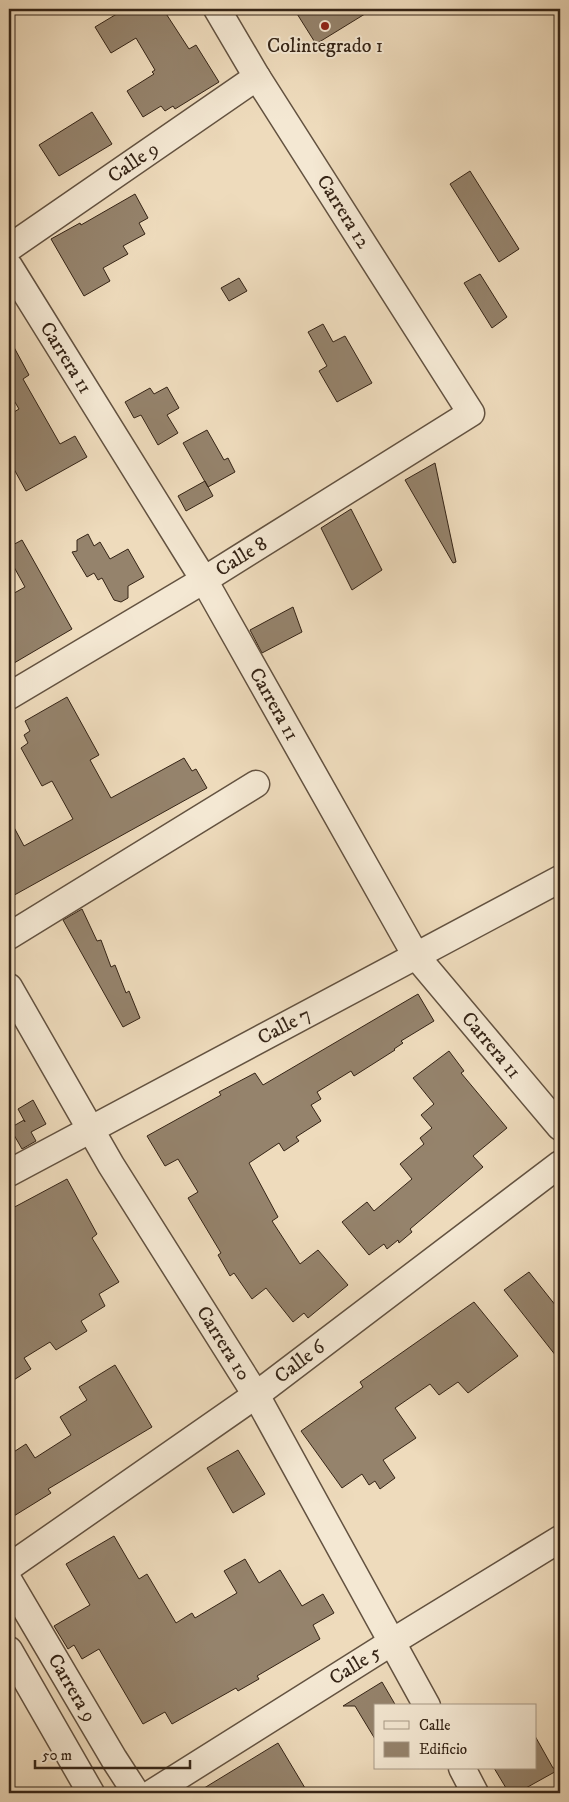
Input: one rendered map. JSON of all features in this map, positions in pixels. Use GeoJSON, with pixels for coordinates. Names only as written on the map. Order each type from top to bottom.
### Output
{"type":"FeatureCollection","features":[{"type":"Feature","properties":{"kind":"street","name":"Carrera 12"},"geometry":{"type":"LineString","coordinates":[[217,9],[257,77],[471,413]]}},
{"type":"Feature","properties":{"kind":"street","name":"Calle 9"},"geometry":{"type":"LineString","coordinates":[[9,248],[257,77]]}},
{"type":"Feature","properties":{"kind":"street","name":"Carrera 11"},"geometry":{"type":"LineString","coordinates":[[9,266],[204,580],[416,956],[560,1127]]}},
{"type":"Feature","properties":{"kind":"street","name":"Calle 8"},"geometry":{"type":"LineString","coordinates":[[9,696],[204,580],[471,413]]}},
{"type":"Feature","properties":{"kind":"street"},"geometry":{"type":"LineString","coordinates":[[9,936],[256,784]]}},
{"type":"Feature","properties":{"kind":"street","name":"Calle 7"},"geometry":{"type":"LineString","coordinates":[[9,1174],[560,879]]}},
{"type":"Feature","properties":{"kind":"street","name":"Carrera 10"},"geometry":{"type":"LineString","coordinates":[[9,987],[91,1130],[256,1395],[426,1704]]}},
{"type":"Feature","properties":{"kind":"street","name":"Calle 6"},"geometry":{"type":"LineString","coordinates":[[9,1567],[256,1395],[560,1164]]}},
{"type":"Feature","properties":{"kind":"street","name":"Calle 5"},"geometry":{"type":"LineString","coordinates":[[152,1793],[560,1539]]}},
{"type":"Feature","properties":{"kind":"street","name":"Carrera 9"},"geometry":{"type":"LineString","coordinates":[[9,1581],[136,1793]]}},
{"type":"Feature","properties":{"kind":"street","name":"Carrera 9"},"geometry":{"type":"LineString","coordinates":[[9,1650],[91,1793]]}},
{"type":"Feature","properties":{"kind":"street"},"geometry":{"type":"LineString","coordinates":[[463,1770],[475,1793]]}},
{"type":"Feature","properties":{"kind":"building"},"geometry":{"type":"Polygon","coordinates":[[[125,9],[163,9],[189,49],[196,45],[219,82],[175,109],[173,106],[165,111],[161,106],[143,117],[127,91],[154,74],[152,72],[155,70],[136,38],[111,53],[95,27],[125,9]]]}},
{"type":"Feature","properties":{"kind":"building","name":"Colintegrado 1"},"geometry":{"type":"Polygon","coordinates":[[[294,9],[373,9],[316,44],[294,9]]]}},
{"type":"Feature","properties":{"kind":"building"},"geometry":{"type":"Polygon","coordinates":[[[92,112],[112,144],[59,176],[39,145],[92,112]]]}},
{"type":"Feature","properties":{"kind":"building"},"geometry":{"type":"Polygon","coordinates":[[[470,171],[519,249],[499,262],[450,184],[470,171]]]}},
{"type":"Feature","properties":{"kind":"building"},"geometry":{"type":"Polygon","coordinates":[[[135,194],[148,218],[139,223],[145,234],[123,246],[128,254],[103,268],[110,281],[84,296],[51,239],[80,223],[81,225],[135,194]]]}},
{"type":"Feature","properties":{"kind":"building"},"geometry":{"type":"Polygon","coordinates":[[[480,274],[507,317],[492,328],[464,283],[480,274]]]}},
{"type":"Feature","properties":{"kind":"building"},"geometry":{"type":"Polygon","coordinates":[[[239,278],[247,291],[229,301],[221,288],[239,278]]]}},
{"type":"Feature","properties":{"kind":"building"},"geometry":{"type":"Polygon","coordinates":[[[323,324],[333,342],[345,336],[372,383],[337,402],[319,371],[327,366],[308,332],[323,324]]]}},
{"type":"Feature","properties":{"kind":"building"},"geometry":{"type":"Polygon","coordinates":[[[9,338],[29,375],[23,379],[60,444],[75,436],[87,457],[26,491],[9,460],[9,415],[19,409],[9,392],[9,338]]]}},
{"type":"Feature","properties":{"kind":"building"},"geometry":{"type":"Polygon","coordinates":[[[167,387],[179,408],[167,415],[178,433],[158,445],[141,415],[134,418],[125,402],[150,388],[154,394],[167,387]]]}},
{"type":"Feature","properties":{"kind":"building"},"geometry":{"type":"Polygon","coordinates":[[[207,430],[224,460],[228,458],[235,472],[208,487],[183,443],[207,430]]]}},
{"type":"Feature","properties":{"kind":"building"},"geometry":{"type":"Polygon","coordinates":[[[435,463],[456,562],[453,563],[405,480],[435,463]]]}},
{"type":"Feature","properties":{"kind":"building"},"geometry":{"type":"Polygon","coordinates":[[[205,481],[213,496],[186,511],[178,496],[205,481]]]}},
{"type":"Feature","properties":{"kind":"building"},"geometry":{"type":"Polygon","coordinates":[[[351,509],[382,570],[352,590],[321,528],[351,509]]]}},
{"type":"Feature","properties":{"kind":"building"},"geometry":{"type":"Polygon","coordinates":[[[88,534],[94,546],[100,542],[110,559],[128,549],[144,577],[128,586],[128,598],[121,602],[114,600],[102,578],[98,580],[94,573],[87,577],[72,552],[77,551],[77,540],[88,534]]]}},
{"type":"Feature","properties":{"kind":"building"},"geometry":{"type":"Polygon","coordinates":[[[22,540],[72,629],[9,666],[9,596],[25,587],[9,558],[9,547],[22,540]]]}},
{"type":"Feature","properties":{"kind":"building"},"geometry":{"type":"Polygon","coordinates":[[[293,607],[302,632],[262,653],[250,630],[293,607]]]}},
{"type":"Feature","properties":{"kind":"building"},"geometry":{"type":"Polygon","coordinates":[[[67,697],[99,755],[90,760],[111,798],[184,758],[192,771],[196,769],[207,788],[9,898],[9,818],[24,846],[73,819],[52,781],[42,786],[21,748],[28,743],[24,735],[30,731],[25,721],[67,697]]]}},
{"type":"Feature","properties":{"kind":"building"},"geometry":{"type":"Polygon","coordinates":[[[82,909],[97,941],[101,940],[111,967],[115,965],[126,993],[129,991],[140,1018],[123,1027],[63,920],[82,909]]]}},
{"type":"Feature","properties":{"kind":"building"},"geometry":{"type":"Polygon","coordinates":[[[418,994],[434,1021],[401,1041],[403,1043],[395,1050],[354,1076],[351,1071],[317,1092],[321,1099],[311,1105],[321,1121],[296,1137],[299,1141],[284,1151],[279,1143],[249,1163],[278,1217],[272,1221],[300,1264],[318,1250],[348,1285],[308,1318],[304,1313],[293,1322],[266,1288],[252,1299],[234,1273],[230,1276],[218,1255],[221,1253],[188,1198],[198,1192],[178,1159],[165,1166],[147,1136],[221,1095],[219,1092],[255,1073],[263,1085],[418,994]]]}},
{"type":"Feature","properties":{"kind":"building"},"geometry":{"type":"Polygon","coordinates":[[[449,1051],[464,1071],[461,1073],[507,1128],[473,1156],[483,1167],[410,1229],[412,1232],[399,1243],[398,1240],[387,1249],[384,1244],[369,1255],[342,1222],[367,1202],[374,1211],[412,1179],[400,1164],[424,1144],[420,1138],[432,1128],[421,1115],[434,1104],[413,1078],[449,1051]]]}},
{"type":"Feature","properties":{"kind":"building"},"geometry":{"type":"Polygon","coordinates":[[[33,1100],[46,1124],[31,1132],[36,1141],[22,1149],[10,1128],[24,1120],[18,1109],[33,1100]]]}},
{"type":"Feature","properties":{"kind":"building"},"geometry":{"type":"Polygon","coordinates":[[[67,1179],[97,1234],[92,1238],[119,1282],[99,1294],[105,1306],[81,1321],[87,1331],[56,1350],[50,1342],[24,1358],[31,1369],[9,1383],[9,1210],[67,1179]]]}},
{"type":"Feature","properties":{"kind":"building"},"geometry":{"type":"Polygon","coordinates":[[[529,1272],[560,1311],[560,1361],[504,1290],[529,1272]]]}},
{"type":"Feature","properties":{"kind":"building"},"geometry":{"type":"Polygon","coordinates":[[[474,1302],[518,1356],[468,1393],[458,1382],[439,1395],[430,1384],[395,1408],[416,1438],[383,1460],[395,1478],[380,1489],[375,1481],[369,1485],[362,1474],[342,1488],[301,1431],[363,1387],[360,1382],[474,1302]]]}},
{"type":"Feature","properties":{"kind":"building"},"geometry":{"type":"Polygon","coordinates":[[[115,1365],[152,1427],[48,1489],[51,1493],[9,1519],[9,1455],[26,1444],[35,1458],[71,1435],[60,1417],[87,1400],[79,1387],[115,1365]]]}},
{"type":"Feature","properties":{"kind":"building"},"geometry":{"type":"Polygon","coordinates":[[[238,1450],[265,1494],[233,1513],[207,1468],[238,1450]]]}},
{"type":"Feature","properties":{"kind":"building"},"geometry":{"type":"Polygon","coordinates":[[[114,1536],[139,1579],[147,1574],[176,1623],[192,1613],[195,1618],[237,1593],[224,1571],[245,1559],[259,1583],[280,1570],[302,1606],[323,1594],[334,1613],[313,1625],[320,1639],[257,1676],[259,1679],[238,1691],[236,1688],[172,1724],[165,1712],[143,1724],[99,1649],[82,1659],[74,1645],[68,1649],[54,1626],[90,1605],[66,1564],[114,1536]]]}},
{"type":"Feature","properties":{"kind":"building"},"geometry":{"type":"Polygon","coordinates":[[[382,1682],[395,1704],[374,1704],[374,1737],[355,1706],[343,1706],[382,1682]]]}},
{"type":"Feature","properties":{"kind":"building"},"geometry":{"type":"Polygon","coordinates":[[[536,1738],[553,1768],[560,1769],[517,1793],[509,1793],[495,1770],[536,1770],[536,1738]]]}},
{"type":"Feature","properties":{"kind":"building"},"geometry":{"type":"Polygon","coordinates":[[[278,1743],[308,1793],[196,1793],[278,1743]]]}},
{"type":"Feature","properties":{"kind":"place","name":"Colintegrado 1"},"geometry":{"type":"Point","coordinates":[325,26]}}]}
